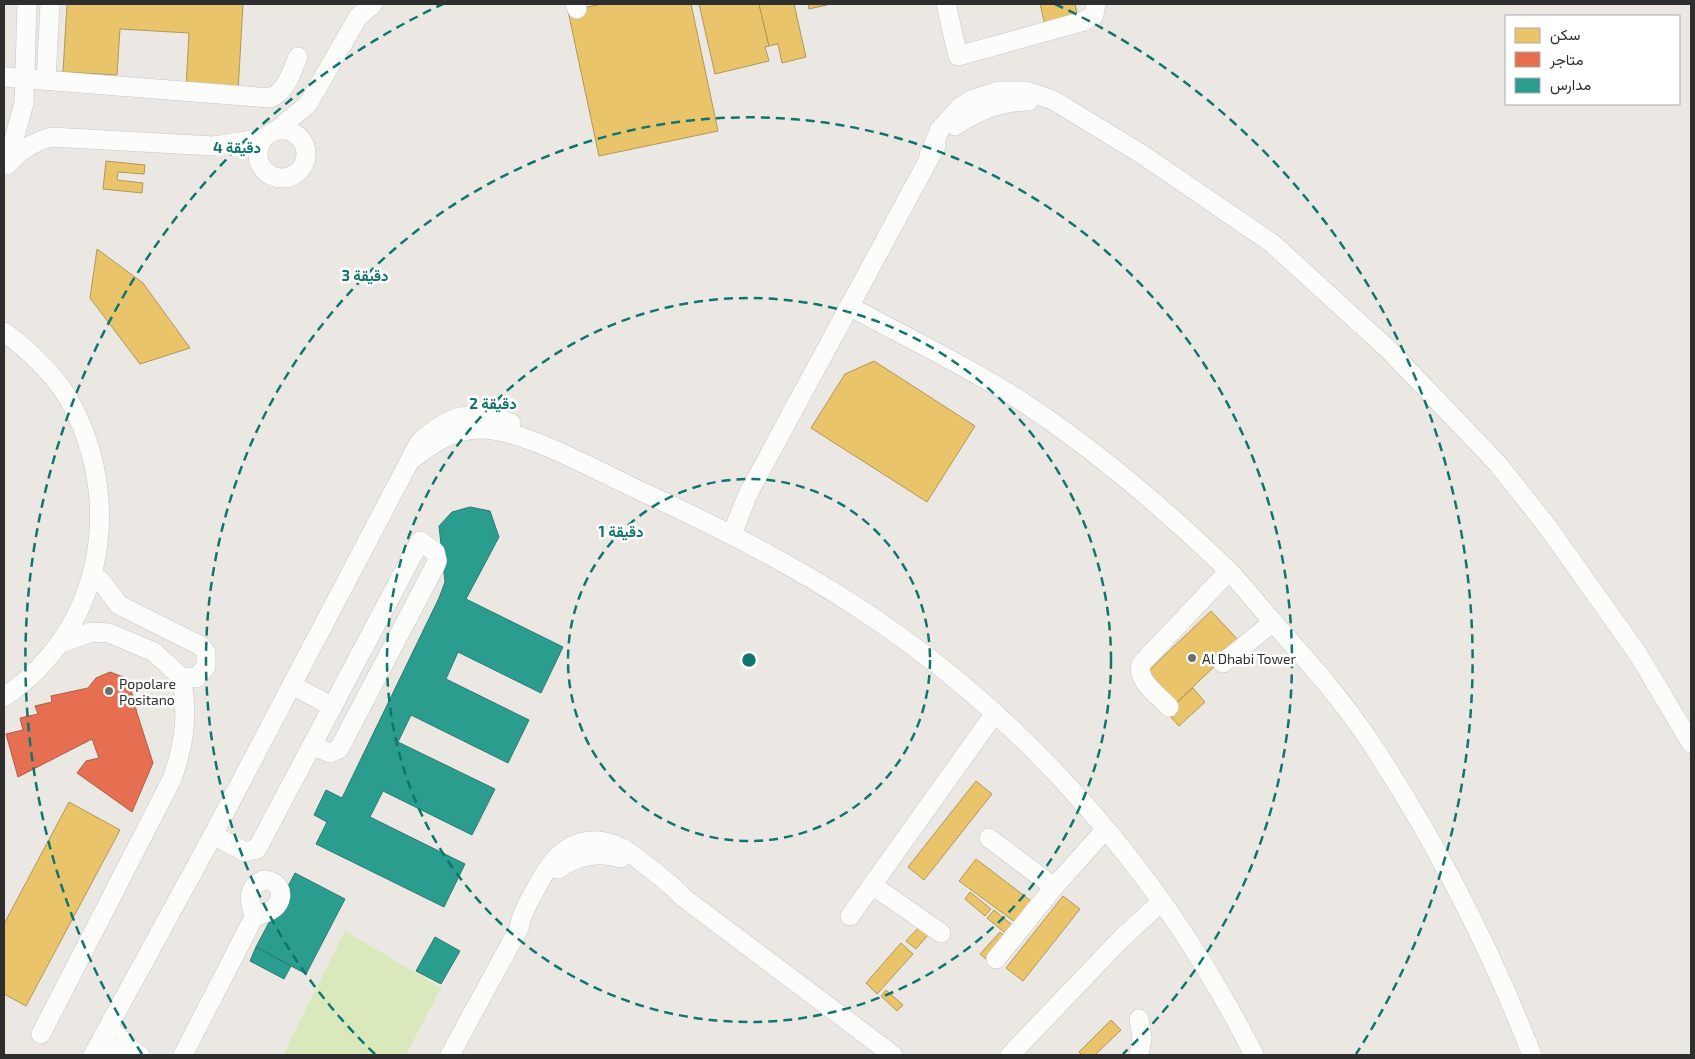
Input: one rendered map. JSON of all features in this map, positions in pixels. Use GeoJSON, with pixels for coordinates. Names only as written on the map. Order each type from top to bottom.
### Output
{"type":"FeatureCollection","features":[{"type":"Feature","properties":{"kind":"street"},"geometry":{"type":"LineString","coordinates":[[27,4],[24,103],[26,114],[32,124],[40,132],[51,137]]}},
{"type":"Feature","properties":{"kind":"street"},"geometry":{"type":"LineString","coordinates":[[46,81],[50,4]]}},
{"type":"Feature","properties":{"kind":"street"},"geometry":{"type":"LineString","coordinates":[[262,167],[258,153],[270,134],[308,104],[358,17],[373,4]]}},
{"type":"Feature","properties":{"kind":"street"},"geometry":{"type":"LineString","coordinates":[[946,4],[958,56],[1084,21],[1094,15],[1096,4]]}},
{"type":"Feature","properties":{"kind":"street"},"geometry":{"type":"LineString","coordinates":[[4,77],[270,98],[279,94],[285,87],[298,56]]}},
{"type":"Feature","properties":{"kind":"street"},"geometry":{"type":"LineString","coordinates":[[727,531],[929,155],[954,126],[988,107],[1027,101],[1065,108],[1143,154],[1273,244],[1396,357],[1497,463],[1547,526],[1638,654],[1691,743]]}},
{"type":"Feature","properties":{"kind":"street"},"geometry":{"type":"LineString","coordinates":[[5,168],[24,103]]}},
{"type":"Feature","properties":{"kind":"street"},"geometry":{"type":"LineString","coordinates":[[214,146],[262,167],[274,176],[289,177],[301,168],[305,162],[308,104]]}},
{"type":"Feature","properties":{"kind":"street"},"geometry":{"type":"LineString","coordinates":[[5,168],[19,151],[34,142],[51,137],[214,146],[292,131],[302,140],[305,147]]}},
{"type":"Feature","properties":{"kind":"street"},"geometry":{"type":"LineString","coordinates":[[849,306],[967,368],[1019,400],[1118,474],[1229,571],[1337,698],[1368,739],[1430,841],[1513,1006],[1532,1055]]}},
{"type":"Feature","properties":{"kind":"street"},"geometry":{"type":"LineString","coordinates":[[4,332],[26,349],[52,376],[72,406],[87,439],[96,472],[100,506],[99,541],[92,574],[76,614],[59,644],[34,673],[4,697]]}},
{"type":"Feature","properties":{"kind":"street"},"geometry":{"type":"LineString","coordinates":[[139,1055],[94,1053],[213,835],[410,460],[449,435],[471,429],[493,428],[535,443],[727,531],[864,611],[937,664],[995,713],[1044,760],[1106,830],[1165,908],[1206,967],[1254,1055]]}},
{"type":"Feature","properties":{"kind":"street"},"geometry":{"type":"LineString","coordinates":[[213,835],[245,852],[257,849],[420,541],[435,552],[437,557],[436,566],[339,749],[330,753],[313,746]]}},
{"type":"Feature","properties":{"kind":"street"},"geometry":{"type":"LineString","coordinates":[[1169,707],[1144,681],[1140,672],[1141,664],[1229,571]]}},
{"type":"Feature","properties":{"kind":"street"},"geometry":{"type":"LineString","coordinates":[[92,574],[101,581],[111,597],[120,605],[201,646],[206,652],[206,667],[196,678],[181,677]]}},
{"type":"Feature","properties":{"kind":"street"},"geometry":{"type":"LineString","coordinates":[[1223,662],[1273,622]]}},
{"type":"Feature","properties":{"kind":"street"},"geometry":{"type":"LineString","coordinates":[[41,1034],[172,779],[183,742],[186,700],[181,677],[154,652],[109,633],[91,632],[59,644]]}},
{"type":"Feature","properties":{"kind":"street"},"geometry":{"type":"LineString","coordinates":[[292,685],[333,707]]}},
{"type":"Feature","properties":{"kind":"street"},"geometry":{"type":"LineString","coordinates":[[850,916],[995,713]]}},
{"type":"Feature","properties":{"kind":"street"},"geometry":{"type":"LineString","coordinates":[[996,959],[1054,887],[1106,830]]}},
{"type":"Feature","properties":{"kind":"street"},"geometry":{"type":"LineString","coordinates":[[989,838],[1054,887]]}},
{"type":"Feature","properties":{"kind":"street"},"geometry":{"type":"LineString","coordinates":[[450,1055],[519,928],[530,915],[550,877],[568,862],[590,855],[601,854],[624,859],[669,891],[684,898],[893,1055]]}},
{"type":"Feature","properties":{"kind":"street"},"geometry":{"type":"LineString","coordinates":[[872,885],[941,933]]}},
{"type":"Feature","properties":{"kind":"street"},"geometry":{"type":"LineString","coordinates":[[1010,1055],[1116,944],[1135,936],[1165,908]]}},
{"type":"Feature","properties":{"kind":"street"},"geometry":{"type":"LineString","coordinates":[[183,1055],[254,917]]}},
{"type":"Feature","properties":{"kind":"street"},"geometry":{"type":"LineString","coordinates":[[1139,1019],[1142,1038],[1139,1055]]}},
{"type":"Feature","properties":{"kind":"street"},"geometry":{"type":"LineString","coordinates":[[109,1028],[139,1055]]}},
{"type":"Feature","properties":{"kind":"green space"},"geometry":{"type":"Polygon","coordinates":[[[345,931],[441,988],[406,1055],[283,1055],[345,931]]]}},
{"type":"Feature","properties":{"kind":"building: سكن"},"geometry":{"type":"Polygon","coordinates":[[[67,4],[243,4],[238,92],[186,89],[189,33],[120,29],[117,75],[63,72],[67,4]]]}},
{"type":"Feature","properties":{"kind":"building: سكن"},"geometry":{"type":"Polygon","coordinates":[[[602,4],[691,4],[718,131],[599,156],[568,11],[602,4]]]}},
{"type":"Feature","properties":{"kind":"building: سكن"},"geometry":{"type":"Polygon","coordinates":[[[699,4],[759,4],[769,46],[765,47],[769,61],[715,74],[699,4]]]}},
{"type":"Feature","properties":{"kind":"building: سكن"},"geometry":{"type":"Polygon","coordinates":[[[759,4],[794,4],[806,57],[782,63],[778,44],[769,46],[759,4]]]}},
{"type":"Feature","properties":{"kind":"building: سكن"},"geometry":{"type":"Polygon","coordinates":[[[808,4],[831,4],[809,9],[808,4]]]}},
{"type":"Feature","properties":{"kind":"building: سكن"},"geometry":{"type":"Polygon","coordinates":[[[1040,4],[1075,4],[1078,18],[1045,25],[1040,4]]]}},
{"type":"Feature","properties":{"kind":"building: سكن"},"geometry":{"type":"Polygon","coordinates":[[[106,161],[145,165],[144,174],[118,172],[117,180],[143,183],[142,193],[103,189],[106,161]]]}},
{"type":"Feature","properties":{"kind":"building: سكن"},"geometry":{"type":"Polygon","coordinates":[[[97,249],[143,283],[190,348],[140,364],[90,298],[97,249]]]}},
{"type":"Feature","properties":{"kind":"building: سكن"},"geometry":{"type":"Polygon","coordinates":[[[874,361],[975,426],[927,502],[811,428],[845,374],[874,361]]]}},
{"type":"Feature","properties":{"kind":"building: سكن","name":"Al Dhabi Tower"},"geometry":{"type":"Polygon","coordinates":[[[1211,611],[1240,642],[1174,705],[1145,674],[1211,611]]]}},
{"type":"Feature","properties":{"kind":"building: سكن"},"geometry":{"type":"Polygon","coordinates":[[[1193,688],[1205,702],[1179,726],[1166,712],[1193,688]]]}},
{"type":"Feature","properties":{"kind":"building: سكن"},"geometry":{"type":"Polygon","coordinates":[[[976,781],[992,794],[924,880],[908,867],[976,781]]]}},
{"type":"Feature","properties":{"kind":"building: سكن"},"geometry":{"type":"Polygon","coordinates":[[[69,802],[120,830],[26,1006],[4,994],[4,924],[69,802]]]}},
{"type":"Feature","properties":{"kind":"building: سكن"},"geometry":{"type":"Polygon","coordinates":[[[976,859],[1035,904],[1019,925],[959,881],[976,859]]]}},
{"type":"Feature","properties":{"kind":"building: سكن"},"geometry":{"type":"Polygon","coordinates":[[[970,892],[991,909],[985,916],[965,899],[970,892]]]}},
{"type":"Feature","properties":{"kind":"building: سكن"},"geometry":{"type":"Polygon","coordinates":[[[1063,896],[1080,909],[1023,981],[1006,968],[1063,896]]]}},
{"type":"Feature","properties":{"kind":"building: سكن"},"geometry":{"type":"Polygon","coordinates":[[[994,910],[1017,929],[1010,937],[987,918],[994,910]]]}},
{"type":"Feature","properties":{"kind":"building: سكن"},"geometry":{"type":"Polygon","coordinates":[[[919,927],[928,935],[916,949],[906,941],[919,927]]]}},
{"type":"Feature","properties":{"kind":"building: سكن"},"geometry":{"type":"Polygon","coordinates":[[[1000,932],[1006,937],[987,960],[980,954],[1000,932]]]}},
{"type":"Feature","properties":{"kind":"building: سكن"},"geometry":{"type":"Polygon","coordinates":[[[901,943],[913,954],[877,994],[866,983],[901,943]]]}},
{"type":"Feature","properties":{"kind":"building: سكن"},"geometry":{"type":"Polygon","coordinates":[[[886,990],[903,1005],[897,1011],[881,996],[886,990]]]}},
{"type":"Feature","properties":{"kind":"building: سكن"},"geometry":{"type":"Polygon","coordinates":[[[1111,1020],[1121,1030],[1095,1055],[1082,1055],[1079,1052],[1111,1020]]]}},
{"type":"Feature","properties":{"kind":"building: متاجر"},"geometry":{"type":"Polygon","coordinates":[[[110,672],[126,678],[153,763],[132,812],[77,773],[86,761],[99,758],[92,739],[18,777],[6,734],[23,730],[20,718],[38,714],[35,706],[52,702],[51,696],[88,688],[96,678],[110,672]]]}},
{"type":"Feature","properties":{"kind":"building: مدارس"},"geometry":{"type":"Polygon","coordinates":[[[470,507],[490,511],[499,537],[466,599],[563,647],[541,693],[458,652],[446,679],[529,720],[508,763],[411,715],[398,742],[495,789],[472,835],[383,791],[370,817],[465,864],[444,907],[316,844],[327,822],[314,815],[326,790],[342,798],[439,598],[445,582],[439,526],[452,512],[470,507]]]}},
{"type":"Feature","properties":{"kind":"building: مدارس"},"geometry":{"type":"Polygon","coordinates":[[[295,873],[345,899],[306,974],[256,947],[295,873]]]}},
{"type":"Feature","properties":{"kind":"building: مدارس"},"geometry":{"type":"Polygon","coordinates":[[[435,937],[460,951],[441,984],[416,971],[435,937]]]}},
{"type":"Feature","properties":{"kind":"building: مدارس"},"geometry":{"type":"Polygon","coordinates":[[[256,947],[291,966],[284,979],[250,961],[256,947]]]}},
{"type":"Feature","properties":{"kind":"place","name":"Al Dhabi Tower"},"geometry":{"type":"Point","coordinates":[1192,658]}},
{"type":"Feature","properties":{"kind":"place","name":"Popolare Positano"},"geometry":{"type":"Point","coordinates":[109,691]}}]}
